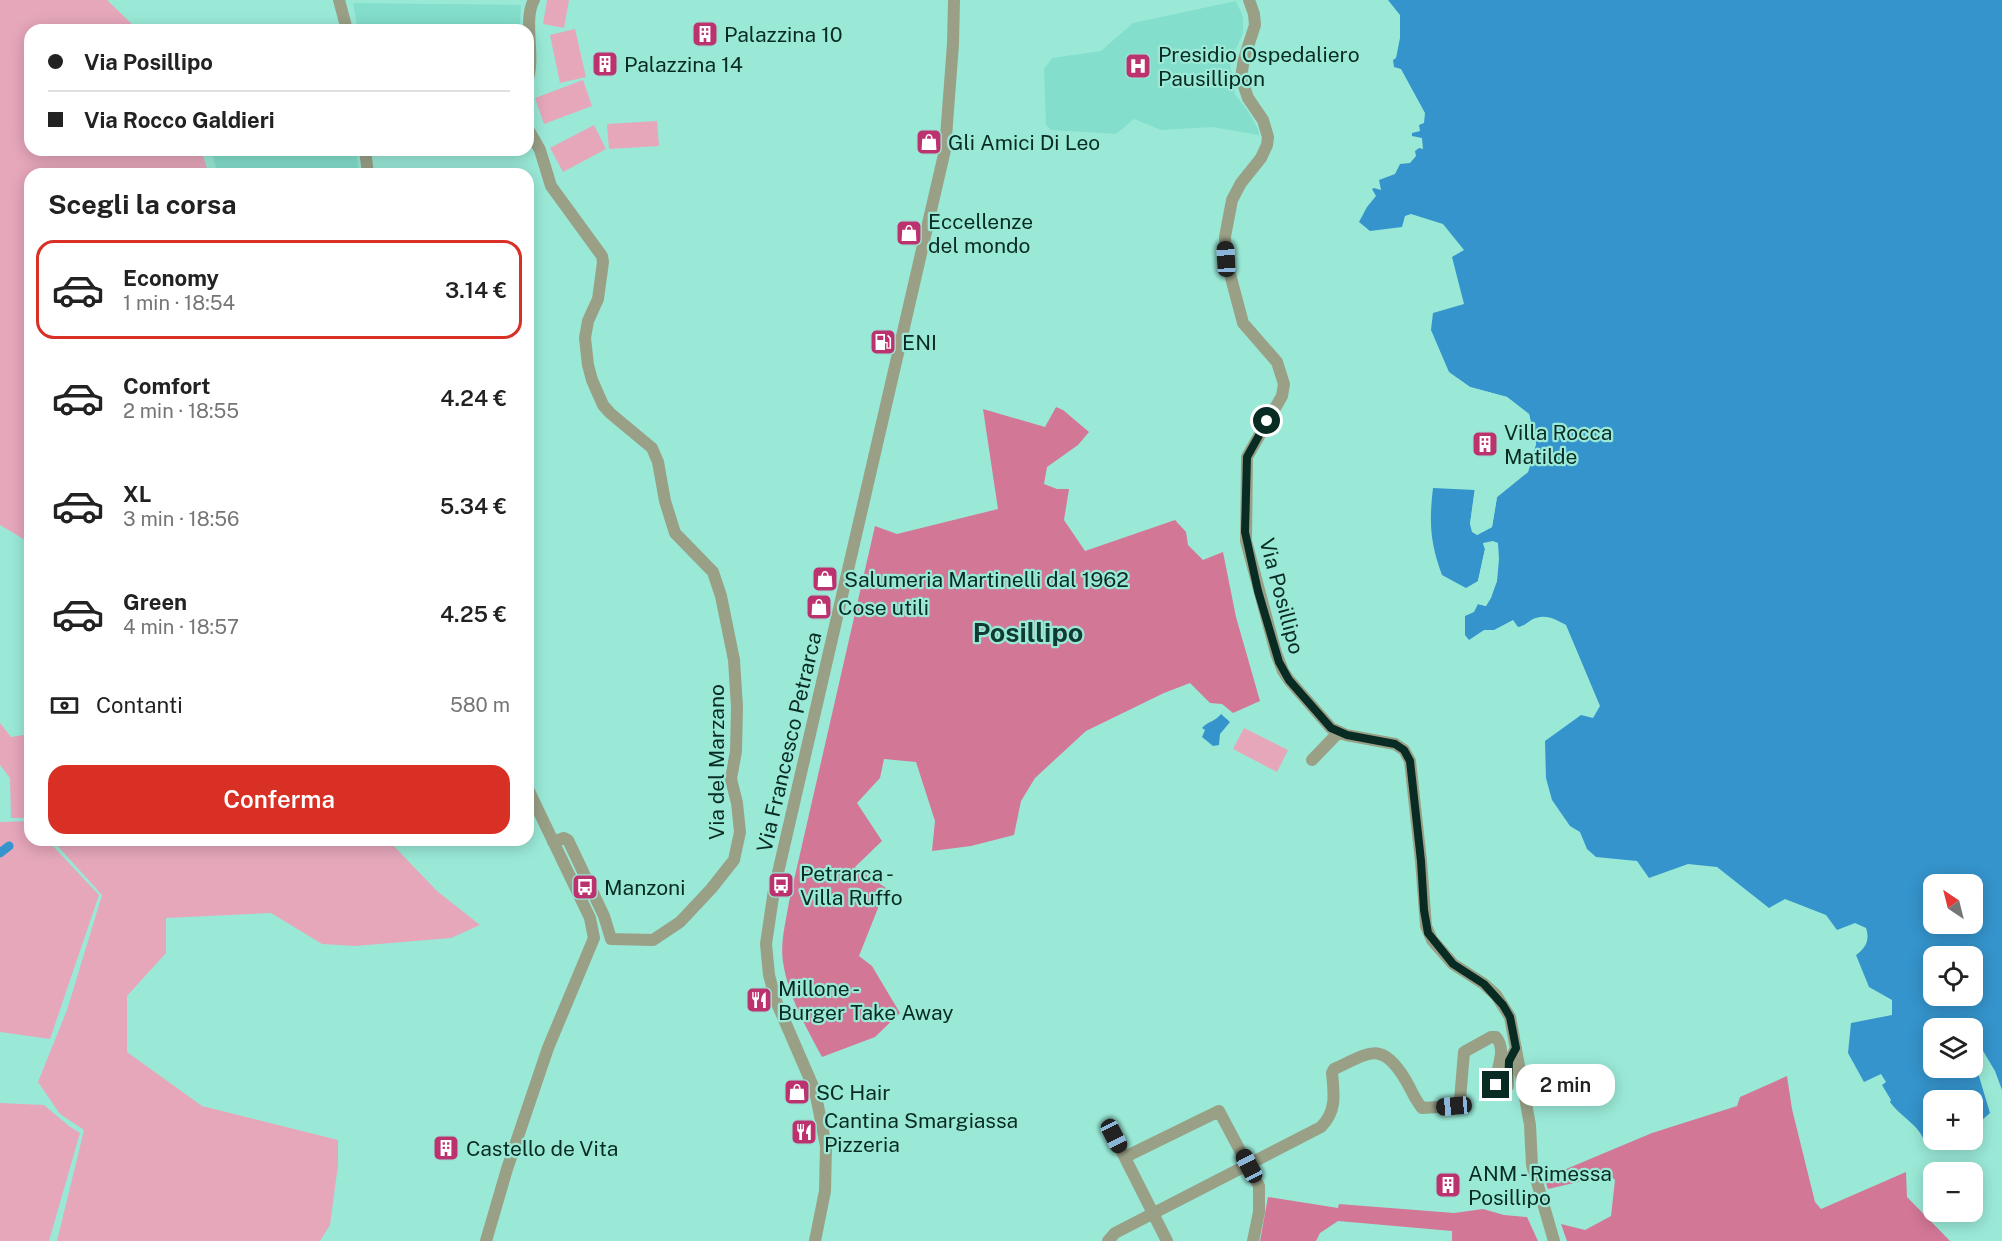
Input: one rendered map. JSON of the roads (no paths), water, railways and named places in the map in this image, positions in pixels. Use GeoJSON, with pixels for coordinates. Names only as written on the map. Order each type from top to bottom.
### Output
{"type":"FeatureCollection","features":[{"type":"Feature","properties":{"kind":"street"},"geometry":{"type":"LineString","coordinates":[[339,0],[345,24]]}},
{"type":"Feature","properties":{"kind":"street"},"geometry":{"type":"LineString","coordinates":[[530,24],[534,0]]}},
{"type":"Feature","properties":{"kind":"street","name":"Via Francesco Petrarca"},"geometry":{"type":"LineString","coordinates":[[814,1241],[825,1191],[826,1146],[815,1091],[776,1001],[769,975],[766,944],[774,890],[945,150],[954,0]]}},
{"type":"Feature","properties":{"kind":"street","name":"Via Posillipo"},"geometry":{"type":"LineString","coordinates":[[1249,0],[1255,25],[1241,77],[1248,98],[1263,120],[1268,137],[1261,158],[1241,183],[1232,200],[1225,237],[1226,259],[1243,323],[1277,362],[1284,384],[1282,396],[1247,457],[1245,532],[1273,642],[1283,670],[1331,728],[1339,732]]}},
{"type":"Feature","properties":{"kind":"street","name":"Via del Marzano"},"geometry":{"type":"LineString","coordinates":[[534,140],[540,150],[551,186],[602,256],[598,299],[588,321],[585,338],[592,380],[603,405],[610,413],[652,448],[658,462],[665,501],[675,533],[713,572],[721,596],[734,660],[737,707],[736,751],[731,779],[740,832],[734,860],[711,890],[680,922],[653,940],[611,939],[604,916],[568,840],[564,838],[553,842]]}},
{"type":"Feature","properties":{"kind":"street"},"geometry":{"type":"LineString","coordinates":[[1312,760],[1339,732],[1395,744],[1408,755],[1412,773],[1428,933],[1453,964],[1484,984],[1503,1005],[1510,1017],[1530,1125],[1532,1164],[1554,1241]]}},
{"type":"Feature","properties":{"kind":"street"},"geometry":{"type":"LineString","coordinates":[[486,1241],[507,1169],[548,1048],[594,938],[590,918],[534,802]]}},
{"type":"Feature","properties":{"kind":"street"},"geometry":{"type":"LineString","coordinates":[[1108,1241],[1116,1233],[1322,1127],[1333,1108],[1333,1071],[1366,1054],[1373,1052],[1384,1055],[1404,1077],[1420,1106],[1425,1108],[1454,1106],[1459,1103],[1462,1053],[1493,1036],[1499,1039],[1502,1053],[1496,1085],[1500,1090],[1505,1089],[1508,1086],[1509,1061],[1516,1048]]}},
{"type":"Feature","properties":{"kind":"street"},"geometry":{"type":"LineString","coordinates":[[1125,1157],[1219,1111],[1249,1166],[1260,1192],[1259,1212],[1253,1241]]}},
{"type":"Feature","properties":{"kind":"street"},"geometry":{"type":"LineString","coordinates":[[1114,1136],[1167,1241]]}},
{"type":"Feature","properties":{"kind":"water"},"geometry":{"type":"Polygon","coordinates":[[[1388,0],[2002,0],[2002,1090],[1995,1071],[1983,1051],[1983,1018],[1923,1018],[1923,1078],[1980,1078],[1990,1113],[1983,1119],[1983,1090],[1923,1090],[1923,1138],[1917,1128],[1890,1102],[1882,1085],[1886,1082],[1881,1074],[1864,1082],[1848,1053],[1851,1023],[1892,1015],[1892,1000],[1869,987],[1856,955],[1866,943],[1868,936],[1866,928],[1855,923],[1837,930],[1826,915],[1785,899],[1769,908],[1717,867],[1688,864],[1649,878],[1637,861],[1596,857],[1587,849],[1580,832],[1570,826],[1552,800],[1546,778],[1545,741],[1581,715],[1593,718],[1600,706],[1566,625],[1552,618],[1540,617],[1518,627],[1513,620],[1494,630],[1484,630],[1469,640],[1465,635],[1465,616],[1474,612],[1478,604],[1486,606],[1497,581],[1498,543],[1483,543],[1485,549],[1478,581],[1466,588],[1442,575],[1432,532],[1433,488],[1475,490],[1470,524],[1477,535],[1492,527],[1497,497],[1528,472],[1536,444],[1529,414],[1507,397],[1470,387],[1449,372],[1431,330],[1433,313],[1464,304],[1452,257],[1464,250],[1443,224],[1411,214],[1405,216],[1402,227],[1370,231],[1359,222],[1376,196],[1372,189],[1381,190],[1379,180],[1395,174],[1400,164],[1410,163],[1416,156],[1415,151],[1419,148],[1423,149],[1422,138],[1412,136],[1412,133],[1420,131],[1419,125],[1424,123],[1425,113],[1401,69],[1394,67],[1393,60],[1396,58],[1400,38],[1400,15],[1388,0]]]}},
{"type":"Feature","properties":{"kind":"water"},"geometry":{"type":"Polygon","coordinates":[[[1221,714],[1230,722],[1220,734],[1219,745],[1213,746],[1202,737],[1205,730],[1202,728],[1221,714]]]}},
{"type":"Feature","properties":{"kind":"waterway"},"geometry":{"type":"LineString","coordinates":[[0,853],[9,846]]}},
{"type":"Feature","properties":{"kind":"place","name":"Palazzina 10"},"geometry":{"type":"Point","coordinates":[705,34]}},
{"type":"Feature","properties":{"kind":"place","name":"Palazzina 14"},"geometry":{"type":"Point","coordinates":[605,64]}},
{"type":"Feature","properties":{"kind":"place","name":"Presidio Ospedaliero Pausillipon"},"geometry":{"type":"Point","coordinates":[1138,66]}},
{"type":"Feature","properties":{"kind":"place","name":"Gli Amici Di Leo"},"geometry":{"type":"Point","coordinates":[929,142]}},
{"type":"Feature","properties":{"kind":"place","name":"Eccellenze del mondo"},"geometry":{"type":"Point","coordinates":[909,233]}},
{"type":"Feature","properties":{"kind":"place","name":"ENI"},"geometry":{"type":"Point","coordinates":[883,342]}},
{"type":"Feature","properties":{"kind":"place","name":"Villa Rocca Matilde"},"geometry":{"type":"Point","coordinates":[1485,444]}},
{"type":"Feature","properties":{"kind":"place","name":"Salumeria Martinelli dal 1962"},"geometry":{"type":"Point","coordinates":[825,579]}},
{"type":"Feature","properties":{"kind":"place","name":"Cose utili"},"geometry":{"type":"Point","coordinates":[819,607]}},
{"type":"Feature","properties":{"kind":"place","name":"Petrarca - Villa Ruffo"},"geometry":{"type":"Point","coordinates":[781,885]}},
{"type":"Feature","properties":{"kind":"place","name":"Manzoni"},"geometry":{"type":"Point","coordinates":[585,887]}},
{"type":"Feature","properties":{"kind":"place","name":"Millone - Burger Take Away"},"geometry":{"type":"Point","coordinates":[759,1000]}},
{"type":"Feature","properties":{"kind":"place","name":"SC Hair"},"geometry":{"type":"Point","coordinates":[797,1092]}},
{"type":"Feature","properties":{"kind":"place","name":"Cantina Smargiassa Pizzeria"},"geometry":{"type":"Point","coordinates":[804,1132]}},
{"type":"Feature","properties":{"kind":"place","name":"Castello de Vita"},"geometry":{"type":"Point","coordinates":[446,1148]}},
{"type":"Feature","properties":{"kind":"place","name":"ANM - Rimessa Posillipo"},"geometry":{"type":"Point","coordinates":[1448,1185]}},
{"type":"Feature","properties":{"kind":"district","name":"Posillipo"},"geometry":{"type":"Point","coordinates":[1028,632]}}]}
